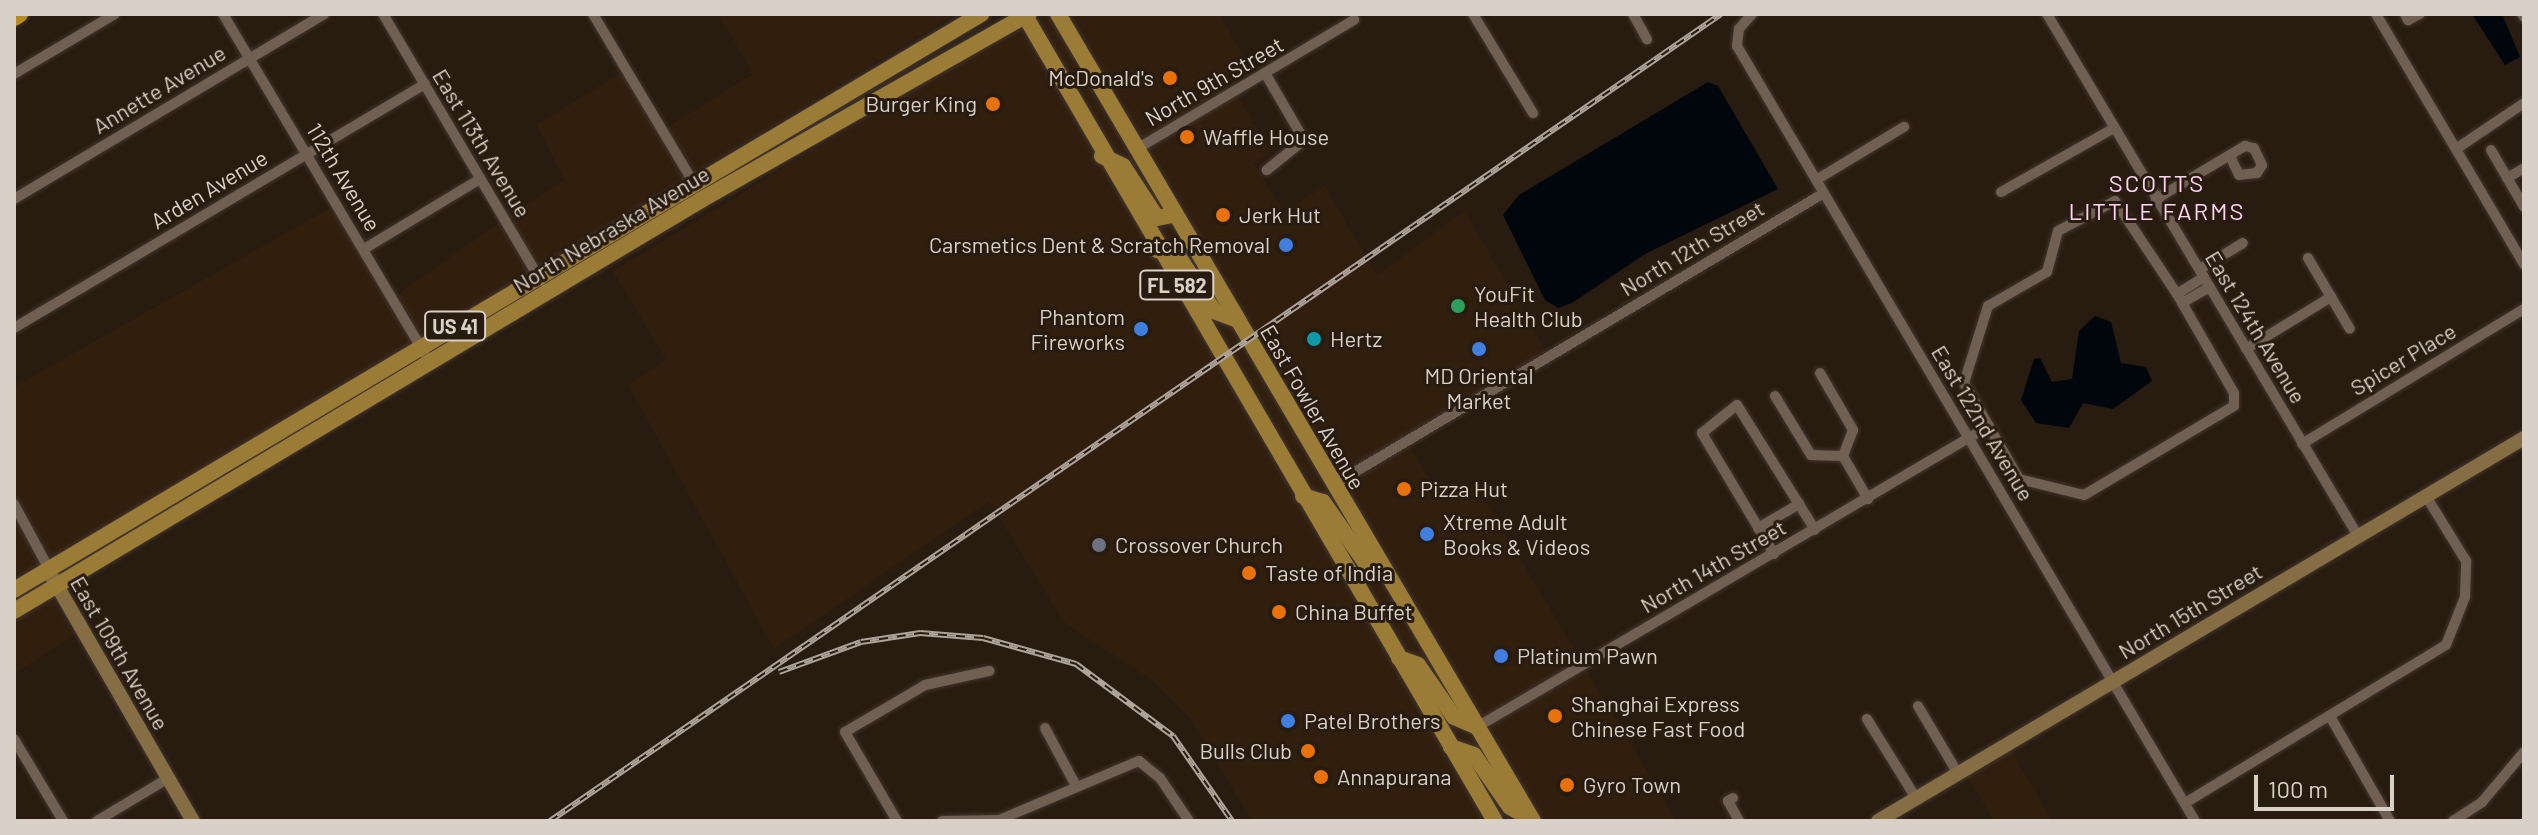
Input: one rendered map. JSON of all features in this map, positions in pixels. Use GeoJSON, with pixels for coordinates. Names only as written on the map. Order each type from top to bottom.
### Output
{"type":"FeatureCollection","features":[{"type":"Feature","properties":{"kind":"highway"},"geometry":{"type":"LineString","coordinates":[[14,17],[19,14]]}},
{"type":"Feature","properties":{"kind":"main road","name":"North Nebraska Avenue"},"geometry":{"type":"LineString","coordinates":[[14,590],[981,14]]}},
{"type":"Feature","properties":{"kind":"main road","name":"East Fowler Avenue"},"geometry":{"type":"LineString","coordinates":[[1058,14],[1173,215],[1532,820]]}},
{"type":"Feature","properties":{"kind":"main road"},"geometry":{"type":"LineString","coordinates":[[1068,14],[1068,32]]}},
{"type":"Feature","properties":{"kind":"main road","name":"North Nebraska Avenue"},"geometry":{"type":"LineString","coordinates":[[14,611],[701,200],[1026,15]]}},
{"type":"Feature","properties":{"kind":"main road","name":"FL 582"},"geometry":{"type":"LineString","coordinates":[[1026,15],[1102,156],[1495,821]]}},
{"type":"Feature","properties":{"kind":"main road"},"geometry":{"type":"LineString","coordinates":[[810,139],[866,80]]}},
{"type":"Feature","properties":{"kind":"main road"},"geometry":{"type":"LineString","coordinates":[[1102,156],[1123,166],[1157,218],[1173,215]]}},
{"type":"Feature","properties":{"kind":"main road"},"geometry":{"type":"LineString","coordinates":[[1157,250],[1175,253],[1214,311],[1235,319]]}},
{"type":"Feature","properties":{"kind":"main road"},"geometry":{"type":"LineString","coordinates":[[545,272],[554,288]]}},
{"type":"Feature","properties":{"kind":"main road"},"geometry":{"type":"LineString","coordinates":[[183,488],[193,505]]}},
{"type":"Feature","properties":{"kind":"main road"},"geometry":{"type":"LineString","coordinates":[[1303,496],[1323,502],[1365,562],[1383,569]]}},
{"type":"Feature","properties":{"kind":"main road"},"geometry":{"type":"LineString","coordinates":[[1399,658],[1418,665],[1454,717],[1477,727]]}},
{"type":"Feature","properties":{"kind":"main road"},"geometry":{"type":"LineString","coordinates":[[1451,747],[1474,755],[1510,807],[1532,820]]}},
{"type":"Feature","properties":{"kind":"street"},"geometry":{"type":"LineString","coordinates":[[14,74],[115,14]]}},
{"type":"Feature","properties":{"kind":"street","name":"112th Avenue"},"geometry":{"type":"LineString","coordinates":[[223,14],[430,362]]}},
{"type":"Feature","properties":{"kind":"street","name":"Annette Avenue"},"geometry":{"type":"LineString","coordinates":[[14,199],[324,14]]}},
{"type":"Feature","properties":{"kind":"street","name":"East 113th Avenue"},"geometry":{"type":"LineString","coordinates":[[383,14],[480,179],[545,272]]}},
{"type":"Feature","properties":{"kind":"street"},"geometry":{"type":"LineString","coordinates":[[593,14],[695,183],[701,200]]}},
{"type":"Feature","properties":{"kind":"street"},"geometry":{"type":"LineString","coordinates":[[1473,14],[1533,113]]}},
{"type":"Feature","properties":{"kind":"street"},"geometry":{"type":"LineString","coordinates":[[1633,14],[1647,39]]}},
{"type":"Feature","properties":{"kind":"street","name":"East 122nd Avenue"},"geometry":{"type":"LineString","coordinates":[[1752,14],[1739,29],[1737,46],[2195,821]]}},
{"type":"Feature","properties":{"kind":"street","name":"East 124th Avenue"},"geometry":{"type":"LineString","coordinates":[[2047,14],[2358,536]]}},
{"type":"Feature","properties":{"kind":"street"},"geometry":{"type":"LineString","coordinates":[[2376,14],[2524,264]]}},
{"type":"Feature","properties":{"kind":"street"},"geometry":{"type":"LineString","coordinates":[[2407,17],[2420,14]]}},
{"type":"Feature","properties":{"kind":"street","name":"North 9th Street"},"geometry":{"type":"LineString","coordinates":[[1135,150],[1354,20]]}},
{"type":"Feature","properties":{"kind":"street"},"geometry":{"type":"LineString","coordinates":[[1265,73],[1304,140],[1267,170]]}},
{"type":"Feature","properties":{"kind":"street","name":"Arden Avenue"},"geometry":{"type":"LineString","coordinates":[[14,328],[425,84]]}},
{"type":"Feature","properties":{"kind":"street"},"geometry":{"type":"LineString","coordinates":[[2456,149],[2524,103]]}},
{"type":"Feature","properties":{"kind":"street"},"geometry":{"type":"LineString","coordinates":[[1816,180],[1904,127]]}},
{"type":"Feature","properties":{"kind":"street"},"geometry":{"type":"LineString","coordinates":[[2001,192],[2114,128]]}},
{"type":"Feature","properties":{"kind":"street"},"geometry":{"type":"LineString","coordinates":[[2491,150],[2524,207]]}},
{"type":"Feature","properties":{"kind":"street"},"geometry":{"type":"LineString","coordinates":[[2156,199],[2231,158]]}},
{"type":"Feature","properties":{"kind":"street"},"geometry":{"type":"LineString","coordinates":[[2507,178],[2524,168]]}},
{"type":"Feature","properties":{"kind":"street"},"geometry":{"type":"LineString","coordinates":[[364,249],[480,179]]}},
{"type":"Feature","properties":{"kind":"street","name":"North 12th Street"},"geometry":{"type":"LineString","coordinates":[[1333,485],[1824,193]]}},
{"type":"Feature","properties":{"kind":"street"},"geometry":{"type":"LineString","coordinates":[[2115,201],[2180,298],[2234,393],[2228,415],[2084,495],[2019,479],[1964,383],[1983,313],[2047,272],[2058,231],[2115,201]]}},
{"type":"Feature","properties":{"kind":"street"},"geometry":{"type":"LineString","coordinates":[[2180,298],[2243,243]]}},
{"type":"Feature","properties":{"kind":"street"},"geometry":{"type":"LineString","coordinates":[[2308,258],[2350,329]]}},
{"type":"Feature","properties":{"kind":"street"},"geometry":{"type":"LineString","coordinates":[[2246,349],[2331,297]]}},
{"type":"Feature","properties":{"kind":"street","name":"Spicer Place"},"geometry":{"type":"LineString","coordinates":[[2302,444],[2524,309]]}},
{"type":"Feature","properties":{"kind":"street"},"geometry":{"type":"LineString","coordinates":[[1820,373],[1853,430],[1843,456]]}},
{"type":"Feature","properties":{"kind":"street"},"geometry":{"type":"LineString","coordinates":[[1775,396],[1811,455],[1843,456]]}},
{"type":"Feature","properties":{"kind":"street"},"geometry":{"type":"LineString","coordinates":[[1774,554],[1702,433],[1737,405],[1815,530]]}},
{"type":"Feature","properties":{"kind":"street","name":"North 14th Street"},"geometry":{"type":"LineString","coordinates":[[1477,727],[1989,426]]}},
{"type":"Feature","properties":{"kind":"street","name":"North 15th Street"},"geometry":{"type":"LineString","coordinates":[[1878,821],[2524,438]]}},
{"type":"Feature","properties":{"kind":"street"},"geometry":{"type":"LineString","coordinates":[[1843,456],[1868,499]]}},
{"type":"Feature","properties":{"kind":"street"},"geometry":{"type":"LineString","coordinates":[[2185,803],[2331,718],[2446,645],[2465,597],[2466,561],[2426,496]]}},
{"type":"Feature","properties":{"kind":"street","name":"East 109th Avenue"},"geometry":{"type":"LineString","coordinates":[[14,504],[49,569],[55,587],[193,821]]}},
{"type":"Feature","properties":{"kind":"street"},"geometry":{"type":"LineString","coordinates":[[1758,528],[1799,504]]}},
{"type":"Feature","properties":{"kind":"street"},"geometry":{"type":"LineString","coordinates":[[897,821],[845,732],[925,685],[989,671]]}},
{"type":"Feature","properties":{"kind":"street"},"geometry":{"type":"LineString","coordinates":[[1918,706],[1957,772]]}},
{"type":"Feature","properties":{"kind":"street"},"geometry":{"type":"LineString","coordinates":[[2331,718],[2390,821]]}},
{"type":"Feature","properties":{"kind":"street"},"geometry":{"type":"LineString","coordinates":[[1867,719],[1916,798]]}},
{"type":"Feature","properties":{"kind":"street"},"geometry":{"type":"LineString","coordinates":[[1045,728],[1075,784]]}},
{"type":"Feature","properties":{"kind":"street"},"geometry":{"type":"LineString","coordinates":[[14,739],[63,821]]}},
{"type":"Feature","properties":{"kind":"street"},"geometry":{"type":"LineString","coordinates":[[2453,821],[2482,802],[2524,752]]}},
{"type":"Feature","properties":{"kind":"street"},"geometry":{"type":"LineString","coordinates":[[942,821],[999,820],[1075,784],[1143,762],[1189,821]]}},
{"type":"Feature","properties":{"kind":"street"},"geometry":{"type":"LineString","coordinates":[[97,821],[167,779]]}},
{"type":"Feature","properties":{"kind":"street"},"geometry":{"type":"LineString","coordinates":[[1733,798],[1728,801],[1739,821]]}},
{"type":"Feature","properties":{"kind":"shaded area"},"geometry":{"type":"Polygon","coordinates":[[[718,14],[955,14],[695,173],[668,127],[753,74],[718,14]]]}},
{"type":"Feature","properties":{"kind":"shaded area"},"geometry":{"type":"Polygon","coordinates":[[[1037,14],[1219,14],[1251,69],[1230,82],[1271,152],[1254,163],[1284,212],[1325,186],[1377,275],[1465,211],[1547,353],[1404,436],[1443,502],[1475,484],[1677,821],[1252,821],[1190,718],[1155,682],[1064,622],[989,501],[774,649],[628,385],[666,360],[613,271],[1037,14]]]}},
{"type":"Feature","properties":{"kind":"shaded area"},"geometry":{"type":"Polygon","coordinates":[[[2472,14],[2502,14],[2520,57],[2505,65],[2472,14]]]}},
{"type":"Feature","properties":{"kind":"shaded area"},"geometry":{"type":"Polygon","coordinates":[[[622,72],[686,178],[539,267],[509,216],[564,180],[537,125],[622,72]]]}},
{"type":"Feature","properties":{"kind":"shaded area"},"geometry":{"type":"Polygon","coordinates":[[[1708,82],[1718,86],[1778,189],[1645,254],[1572,303],[1558,308],[1545,300],[1503,215],[1519,195],[1708,82]]]}},
{"type":"Feature","properties":{"kind":"shaded area"},"geometry":{"type":"Polygon","coordinates":[[[332,207],[413,343],[52,559],[14,493],[14,387],[332,207]]]}},
{"type":"Feature","properties":{"kind":"shaded area"},"geometry":{"type":"Polygon","coordinates":[[[500,222],[530,273],[422,338],[397,295],[500,222]]]}},
{"type":"Feature","properties":{"kind":"shaded area"},"geometry":{"type":"Polygon","coordinates":[[[2095,316],[2111,322],[2121,363],[2146,367],[2152,381],[2113,409],[2083,403],[2069,428],[2036,423],[2021,400],[2034,359],[2040,358],[2052,382],[2072,379],[2079,331],[2095,316]]]}},
{"type":"Feature","properties":{"kind":"shaded area"},"geometry":{"type":"Polygon","coordinates":[[[14,514],[43,565],[14,582],[14,514]]]}},
{"type":"Feature","properties":{"kind":"shaded area"},"geometry":{"type":"Polygon","coordinates":[[[52,597],[74,635],[14,674],[14,620],[52,597]]]}},
{"type":"Feature","properties":{"kind":"shaded area"},"geometry":{"type":"Polygon","coordinates":[[[2010,749],[2053,821],[1994,821],[1966,775],[2010,749]]]}},
{"type":"Feature","properties":{"kind":"railway"},"geometry":{"type":"LineString","coordinates":[[550,821],[1721,14]]}},
{"type":"Feature","properties":{"kind":"railway"},"geometry":{"type":"LineString","coordinates":[[779,672],[861,642],[920,633],[983,638],[1076,664],[1173,736],[1232,821]]}},
{"type":"Feature","properties":{"kind":"place","name":"McDonald's"},"geometry":{"type":"Point","coordinates":[1170,78]}},
{"type":"Feature","properties":{"kind":"place","name":"Burger King"},"geometry":{"type":"Point","coordinates":[993,104]}},
{"type":"Feature","properties":{"kind":"place","name":"Waffle House"},"geometry":{"type":"Point","coordinates":[1187,137]}},
{"type":"Feature","properties":{"kind":"place","name":"Jerk Hut"},"geometry":{"type":"Point","coordinates":[1223,215]}},
{"type":"Feature","properties":{"kind":"place","name":"Carsmetics Dent & Scratch Removal"},"geometry":{"type":"Point","coordinates":[1286,245]}},
{"type":"Feature","properties":{"kind":"place","name":"YouFit Health Club"},"geometry":{"type":"Point","coordinates":[1458,306]}},
{"type":"Feature","properties":{"kind":"place","name":"Phantom Fireworks"},"geometry":{"type":"Point","coordinates":[1141,329]}},
{"type":"Feature","properties":{"kind":"place","name":"Hertz"},"geometry":{"type":"Point","coordinates":[1314,339]}},
{"type":"Feature","properties":{"kind":"place","name":"MD Oriental Market"},"geometry":{"type":"Point","coordinates":[1479,349]}},
{"type":"Feature","properties":{"kind":"place","name":"Pizza Hut"},"geometry":{"type":"Point","coordinates":[1404,489]}},
{"type":"Feature","properties":{"kind":"place","name":"Xtreme Adult Books & Videos"},"geometry":{"type":"Point","coordinates":[1427,534]}},
{"type":"Feature","properties":{"kind":"place","name":"Crossover Church"},"geometry":{"type":"Point","coordinates":[1099,545]}},
{"type":"Feature","properties":{"kind":"place","name":"Taste of India"},"geometry":{"type":"Point","coordinates":[1249,573]}},
{"type":"Feature","properties":{"kind":"place","name":"China Buffet"},"geometry":{"type":"Point","coordinates":[1279,612]}},
{"type":"Feature","properties":{"kind":"place","name":"Platinum Pawn"},"geometry":{"type":"Point","coordinates":[1501,656]}},
{"type":"Feature","properties":{"kind":"place","name":"Shanghai Express Chinese Fast Food"},"geometry":{"type":"Point","coordinates":[1555,716]}},
{"type":"Feature","properties":{"kind":"place","name":"Patel Brothers"},"geometry":{"type":"Point","coordinates":[1288,721]}},
{"type":"Feature","properties":{"kind":"place","name":"Bulls Club"},"geometry":{"type":"Point","coordinates":[1308,751]}},
{"type":"Feature","properties":{"kind":"place","name":"Annapurana"},"geometry":{"type":"Point","coordinates":[1321,777]}},
{"type":"Feature","properties":{"kind":"place","name":"Gyro Town"},"geometry":{"type":"Point","coordinates":[1567,785]}},
{"type":"Feature","properties":{"kind":"district","name":"SCOTTS LITTLE FARMS"},"geometry":{"type":"Point","coordinates":[2157,197]}}]}
